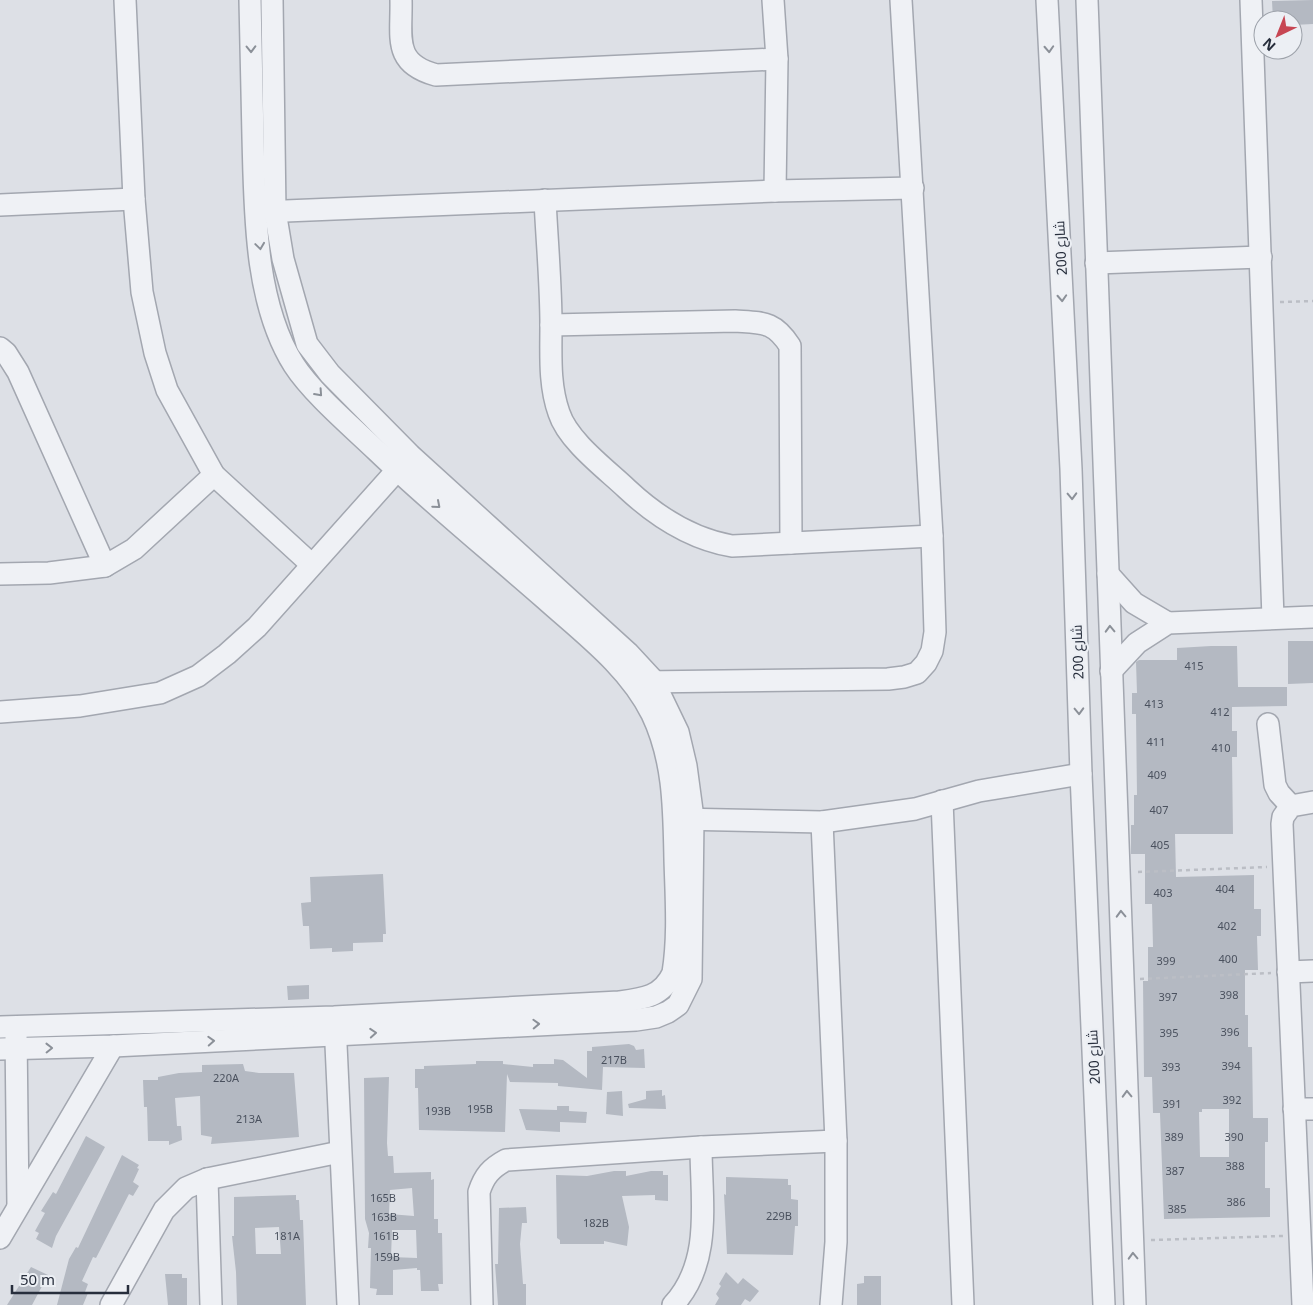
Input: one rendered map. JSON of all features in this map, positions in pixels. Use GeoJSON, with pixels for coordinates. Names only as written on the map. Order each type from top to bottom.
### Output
{"type":"FeatureCollection","features":[{"type":"Feature","properties":{"kind":"street"},"geometry":{"type":"LineString","coordinates":[[125,0],[134,199],[142,292],[155,353],[167,390],[214,475],[311,564]]}},
{"type":"Feature","properties":{"kind":"street"},"geometry":{"type":"LineString","coordinates":[[18,1206],[8,1026],[335,1026],[636,1020],[656,1017],[678,1005],[691,979],[684,818],[686,766],[678,732],[644,682],[628,653],[404,463],[307,344],[283,259],[265,212],[250,0]]}},
{"type":"Feature","properties":{"kind":"street"},"geometry":{"type":"LineString","coordinates":[[265,212],[272,0]]}},
{"type":"Feature","properties":{"kind":"street"},"geometry":{"type":"LineString","coordinates":[[401,0],[402,51],[411,64],[423,71],[436,75],[777,59]]}},
{"type":"Feature","properties":{"kind":"street"},"geometry":{"type":"LineString","coordinates":[[773,0],[777,59],[775,191]]}},
{"type":"Feature","properties":{"kind":"street"},"geometry":{"type":"LineString","coordinates":[[644,682],[904,678],[917,673],[929,657],[935,632],[932,536],[901,0]]}},
{"type":"Feature","properties":{"kind":"street","name":"شارع 200"},"geometry":{"type":"LineString","coordinates":[[1047,0],[1071,470],[1081,774],[1104,1305]]}},
{"type":"Feature","properties":{"kind":"street"},"geometry":{"type":"LineString","coordinates":[[1087,0],[1135,1305]]}},
{"type":"Feature","properties":{"kind":"street"},"geometry":{"type":"LineString","coordinates":[[1252,0],[1273,618]]}},
{"type":"Feature","properties":{"kind":"street"},"geometry":{"type":"LineString","coordinates":[[265,212],[775,191],[913,188]]}},
{"type":"Feature","properties":{"kind":"street"},"geometry":{"type":"LineString","coordinates":[[0,205],[134,199]]}},
{"type":"Feature","properties":{"kind":"street"},"geometry":{"type":"LineString","coordinates":[[546,200],[551,371],[559,414],[572,435],[638,499],[669,522],[712,543],[732,546],[932,536]]}},
{"type":"Feature","properties":{"kind":"street"},"geometry":{"type":"LineString","coordinates":[[1096,263],[1260,257]]}},
{"type":"Feature","properties":{"kind":"street"},"geometry":{"type":"LineString","coordinates":[[551,325],[735,321],[758,323],[779,330],[790,346],[791,543]]}},
{"type":"Feature","properties":{"kind":"street"},"geometry":{"type":"LineString","coordinates":[[0,348],[6,353],[18,372],[105,566]]}},
{"type":"Feature","properties":{"kind":"street"},"geometry":{"type":"LineString","coordinates":[[0,712],[80,706],[160,693],[190,679],[227,654],[257,626],[404,463]]}},
{"type":"Feature","properties":{"kind":"street"},"geometry":{"type":"LineString","coordinates":[[1071,470],[1104,467]]}},
{"type":"Feature","properties":{"kind":"street"},"geometry":{"type":"LineString","coordinates":[[0,574],[49,573],[105,566],[134,549],[214,475]]}},
{"type":"Feature","properties":{"kind":"street"},"geometry":{"type":"LineString","coordinates":[[1108,574],[1134,603],[1168,622],[1313,617]]}},
{"type":"Feature","properties":{"kind":"street"},"geometry":{"type":"LineString","coordinates":[[1112,671],[1137,643],[1168,622]]}},
{"type":"Feature","properties":{"kind":"street"},"geometry":{"type":"LineString","coordinates":[[1268,724],[1274,785],[1284,800],[1291,806]]}},
{"type":"Feature","properties":{"kind":"street"},"geometry":{"type":"LineString","coordinates":[[684,818],[822,822],[888,814],[1039,779],[1081,774]]}},
{"type":"Feature","properties":{"kind":"street"},"geometry":{"type":"LineString","coordinates":[[942,801],[963,1305]]}},
{"type":"Feature","properties":{"kind":"street"},"geometry":{"type":"LineString","coordinates":[[1303,1305],[1300,1236],[1304,1109],[1288,972],[1282,824],[1283,817],[1291,806],[1313,802]]}},
{"type":"Feature","properties":{"kind":"street"},"geometry":{"type":"LineString","coordinates":[[822,822],[836,1141],[836,1242],[831,1305]]}},
{"type":"Feature","properties":{"kind":"street"},"geometry":{"type":"LineString","coordinates":[[1089,952],[1122,949]]}},
{"type":"Feature","properties":{"kind":"street"},"geometry":{"type":"LineString","coordinates":[[1288,972],[1313,971]]}},
{"type":"Feature","properties":{"kind":"street"},"geometry":{"type":"LineString","coordinates":[[8,1049],[113,1046],[335,1026]]}},
{"type":"Feature","properties":{"kind":"street"},"geometry":{"type":"LineString","coordinates":[[335,1026],[348,1305]]}},
{"type":"Feature","properties":{"kind":"street"},"geometry":{"type":"LineString","coordinates":[[0,1238],[113,1046]]}},
{"type":"Feature","properties":{"kind":"street"},"geometry":{"type":"LineString","coordinates":[[482,1305],[479,1192],[484,1178],[493,1167],[506,1160],[701,1147],[836,1141]]}},
{"type":"Feature","properties":{"kind":"street"},"geometry":{"type":"LineString","coordinates":[[674,1305],[690,1282],[702,1244],[701,1147]]}},
{"type":"Feature","properties":{"kind":"street"},"geometry":{"type":"LineString","coordinates":[[111,1305],[164,1210],[186,1188],[207,1179],[340,1152]]}},
{"type":"Feature","properties":{"kind":"street"},"geometry":{"type":"LineString","coordinates":[[207,1179],[211,1305]]}},
{"type":"Feature","properties":{"kind":"path"},"geometry":{"type":"LineString","coordinates":[[1262,303],[1313,301]]}},
{"type":"Feature","properties":{"kind":"path"},"geometry":{"type":"LineString","coordinates":[[1119,872],[1284,866]]}},
{"type":"Feature","properties":{"kind":"path"},"geometry":{"type":"LineString","coordinates":[[1123,980],[1288,972]]}},
{"type":"Feature","properties":{"kind":"path"},"geometry":{"type":"LineString","coordinates":[[1133,1240],[1300,1236]]}},
{"type":"Feature","properties":{"kind":"building"},"geometry":{"type":"Polygon","coordinates":[[[1313,0],[1313,24],[1303,24],[1303,10],[1272,10],[1272,1],[1313,0]]]}},
{"type":"Feature","properties":{"kind":"building"},"geometry":{"type":"Polygon","coordinates":[[[1288,641],[1313,641],[1313,683],[1288,684],[1288,641]]]}},
{"type":"Feature","properties":{"kind":"building"},"geometry":{"type":"Polygon","coordinates":[[[1237,646],[1238,687],[1287,687],[1287,706],[1232,707],[1232,731],[1237,731],[1237,757],[1232,757],[1233,834],[1175,834],[1176,877],[1254,875],[1254,909],[1261,909],[1261,936],[1257,936],[1258,970],[1245,970],[1245,1015],[1248,1015],[1248,1047],[1252,1047],[1253,1118],[1268,1118],[1268,1142],[1265,1142],[1265,1188],[1270,1188],[1270,1217],[1164,1219],[1160,1113],[1153,1113],[1152,1077],[1144,1077],[1143,981],[1148,981],[1148,947],[1153,947],[1152,904],[1145,904],[1145,854],[1131,854],[1131,825],[1134,825],[1134,795],[1137,795],[1136,714],[1132,714],[1132,693],[1137,693],[1136,662],[1139,660],[1177,660],[1177,648],[1237,646]],[[1202,1109],[1202,1112],[1199,1112],[1200,1157],[1229,1157],[1229,1109],[1202,1109]]]}},
{"type":"Feature","properties":{"kind":"building"},"geometry":{"type":"Polygon","coordinates":[[[383,874],[386,934],[383,934],[383,942],[353,943],[353,951],[332,952],[332,948],[310,949],[309,926],[303,926],[301,903],[311,902],[310,877],[383,874]]]}},
{"type":"Feature","properties":{"kind":"building"},"geometry":{"type":"Polygon","coordinates":[[[309,985],[309,999],[288,1000],[287,986],[309,985]]]}},
{"type":"Feature","properties":{"kind":"building"},"geometry":{"type":"Polygon","coordinates":[[[629,1044],[634,1046],[636,1050],[644,1049],[645,1068],[603,1067],[602,1090],[558,1086],[558,1083],[510,1082],[507,1074],[505,1132],[419,1130],[418,1088],[415,1088],[415,1069],[424,1069],[424,1066],[476,1064],[476,1061],[503,1061],[503,1064],[533,1067],[533,1064],[554,1064],[554,1059],[563,1060],[587,1078],[587,1051],[592,1051],[592,1047],[629,1044]]]}},
{"type":"Feature","properties":{"kind":"building"},"geometry":{"type":"Polygon","coordinates":[[[243,1064],[245,1071],[294,1073],[299,1137],[211,1144],[212,1137],[201,1135],[200,1096],[175,1098],[177,1126],[181,1126],[182,1140],[169,1145],[169,1141],[148,1141],[147,1107],[144,1107],[143,1080],[158,1080],[158,1077],[179,1073],[202,1072],[202,1065],[243,1064]]]}},
{"type":"Feature","properties":{"kind":"building"},"geometry":{"type":"Polygon","coordinates":[[[389,1077],[387,1143],[388,1156],[393,1156],[394,1173],[431,1172],[431,1180],[434,1179],[434,1219],[438,1219],[438,1233],[442,1233],[443,1284],[438,1284],[439,1291],[421,1291],[420,1270],[417,1270],[417,1268],[393,1270],[393,1295],[376,1295],[377,1289],[370,1288],[371,1248],[368,1248],[369,1233],[365,1219],[364,1078],[389,1077]],[[412,1188],[390,1190],[389,1214],[414,1216],[412,1188]],[[392,1230],[391,1257],[417,1258],[416,1230],[392,1230]]]}},
{"type":"Feature","properties":{"kind":"building"},"geometry":{"type":"Polygon","coordinates":[[[662,1090],[662,1096],[665,1095],[666,1109],[629,1108],[628,1104],[646,1099],[646,1091],[662,1090]]]}},
{"type":"Feature","properties":{"kind":"building"},"geometry":{"type":"Polygon","coordinates":[[[622,1091],[623,1116],[606,1114],[607,1092],[622,1091]]]}},
{"type":"Feature","properties":{"kind":"building"},"geometry":{"type":"Polygon","coordinates":[[[557,1106],[569,1106],[569,1111],[587,1112],[586,1123],[560,1122],[560,1132],[526,1130],[519,1109],[557,1110],[557,1106]]]}},
{"type":"Feature","properties":{"kind":"building"},"geometry":{"type":"Polygon","coordinates":[[[86,1136],[105,1147],[56,1236],[52,1248],[36,1239],[39,1233],[35,1231],[45,1213],[41,1211],[53,1192],[56,1194],[86,1136]]]}},
{"type":"Feature","properties":{"kind":"building"},"geometry":{"type":"Polygon","coordinates":[[[122,1155],[139,1165],[133,1182],[139,1186],[133,1196],[129,1194],[96,1258],[93,1257],[82,1281],[88,1284],[85,1292],[88,1293],[83,1305],[57,1305],[69,1259],[76,1247],[78,1248],[122,1155]]]}},
{"type":"Feature","properties":{"kind":"building"},"geometry":{"type":"Polygon","coordinates":[[[614,1171],[626,1171],[626,1176],[651,1171],[663,1171],[663,1175],[668,1175],[668,1201],[655,1200],[655,1195],[622,1196],[629,1227],[627,1246],[604,1241],[604,1244],[560,1244],[560,1240],[557,1238],[556,1175],[587,1176],[614,1171]]]}},
{"type":"Feature","properties":{"kind":"building"},"geometry":{"type":"Polygon","coordinates":[[[726,1177],[788,1179],[788,1185],[791,1185],[791,1199],[798,1200],[798,1226],[795,1226],[793,1255],[727,1254],[724,1194],[726,1195],[726,1177]]]}},
{"type":"Feature","properties":{"kind":"building"},"geometry":{"type":"Polygon","coordinates":[[[296,1195],[296,1200],[299,1200],[300,1220],[303,1220],[306,1305],[237,1305],[232,1236],[234,1236],[234,1197],[296,1195]],[[279,1227],[255,1228],[256,1254],[281,1254],[279,1227]]]}},
{"type":"Feature","properties":{"kind":"building"},"geometry":{"type":"Polygon","coordinates":[[[526,1207],[527,1223],[522,1223],[520,1244],[523,1284],[526,1284],[526,1305],[498,1305],[495,1264],[498,1264],[499,1208],[526,1207]]]}},
{"type":"Feature","properties":{"kind":"building"},"geometry":{"type":"Polygon","coordinates":[[[31,1267],[48,1275],[32,1305],[7,1305],[31,1267]]]}},
{"type":"Feature","properties":{"kind":"building"},"geometry":{"type":"Polygon","coordinates":[[[726,1272],[738,1284],[743,1278],[759,1291],[750,1302],[745,1299],[741,1305],[715,1305],[719,1298],[716,1294],[721,1286],[719,1284],[726,1272]]]}},
{"type":"Feature","properties":{"kind":"building"},"geometry":{"type":"Polygon","coordinates":[[[165,1274],[182,1274],[182,1278],[187,1278],[187,1305],[168,1305],[165,1274]]]}},
{"type":"Feature","properties":{"kind":"building"},"geometry":{"type":"Polygon","coordinates":[[[864,1276],[881,1276],[881,1305],[857,1305],[857,1284],[864,1283],[864,1276]]]}}]}
